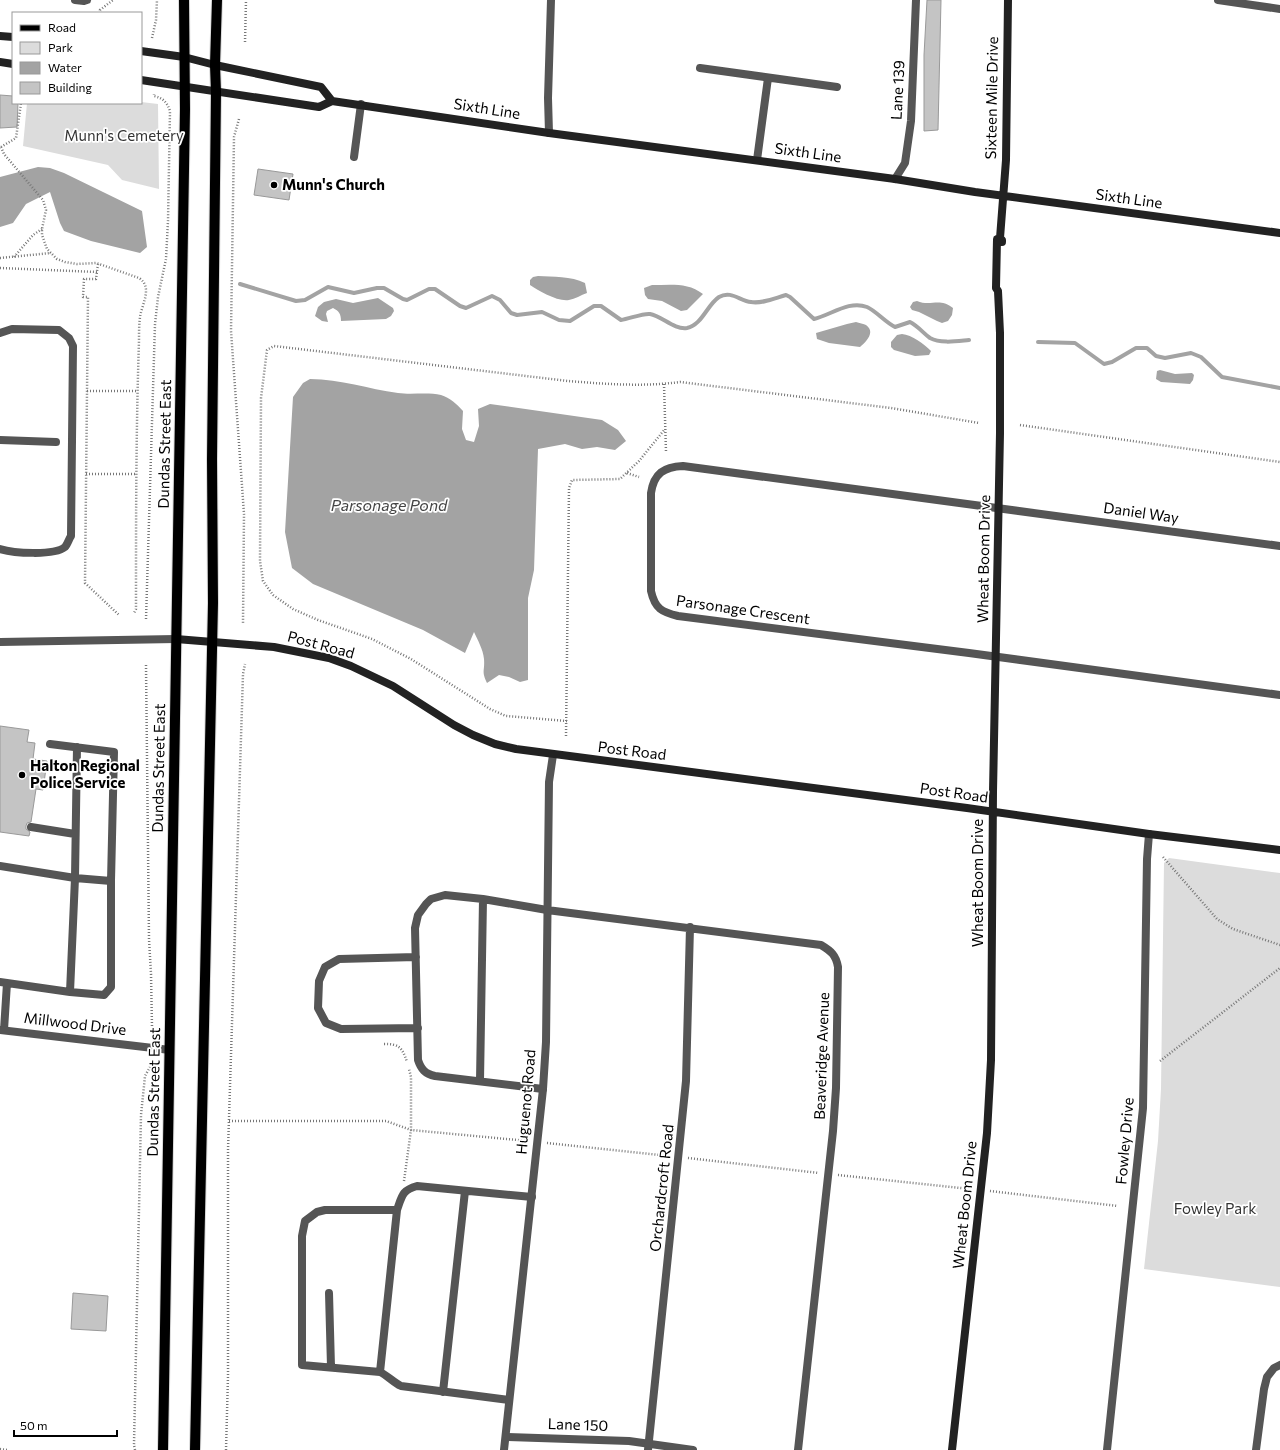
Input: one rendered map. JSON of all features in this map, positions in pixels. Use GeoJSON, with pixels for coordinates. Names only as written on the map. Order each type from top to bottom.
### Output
{"type":"FeatureCollection","features":[{"type":"Feature","properties":{"kind":"main road","name":"Dundas Street East"},"geometry":{"type":"LineString","coordinates":[[163,1450],[185,109],[184,0]]}},
{"type":"Feature","properties":{"kind":"main road"},"geometry":{"type":"LineString","coordinates":[[195,1450],[212,643],[215,65],[217,0]]}},
{"type":"Feature","properties":{"kind":"street"},"geometry":{"type":"LineString","coordinates":[[75,0],[87,0]]}},
{"type":"Feature","properties":{"kind":"street"},"geometry":{"type":"LineString","coordinates":[[549,133],[548,104],[551,0]]}},
{"type":"Feature","properties":{"kind":"street","name":"Lane 139"},"geometry":{"type":"LineString","coordinates":[[896,179],[905,163],[911,120],[916,0]]}},
{"type":"Feature","properties":{"kind":"street","name":"Sixteen Mile Drive"},"geometry":{"type":"LineString","coordinates":[[1003,196],[1006,160],[1008,0]]}},
{"type":"Feature","properties":{"kind":"street"},"geometry":{"type":"LineString","coordinates":[[1218,0],[1280,9]]}},
{"type":"Feature","properties":{"kind":"street"},"geometry":{"type":"LineString","coordinates":[[0,36],[12,37]]}},
{"type":"Feature","properties":{"kind":"street"},"geometry":{"type":"LineString","coordinates":[[142,51],[184,57],[215,65],[322,87],[332,101]]}},
{"type":"Feature","properties":{"kind":"street"},"geometry":{"type":"LineString","coordinates":[[0,62],[12,64]]}},
{"type":"Feature","properties":{"kind":"street"},"geometry":{"type":"LineString","coordinates":[[700,68],[837,87]]}},
{"type":"Feature","properties":{"kind":"street"},"geometry":{"type":"LineString","coordinates":[[757,160],[768,78]]}},
{"type":"Feature","properties":{"kind":"street","name":"Sixth Line"},"geometry":{"type":"LineString","coordinates":[[142,80],[319,108],[332,101],[361,104],[549,133],[896,179],[1003,196],[1280,233]]}},
{"type":"Feature","properties":{"kind":"street"},"geometry":{"type":"LineString","coordinates":[[354,157],[361,104]]}},
{"type":"Feature","properties":{"kind":"street","name":"Wheat Boom Drive"},"geometry":{"type":"LineString","coordinates":[[952,1450],[987,1126],[991,1060],[993,812],[999,508],[1000,333],[998,291],[1000,290],[1002,240],[1000,238],[1003,196]]}},
{"type":"Feature","properties":{"kind":"street"},"geometry":{"type":"LineString","coordinates":[[0,333],[12,329],[59,330],[69,338],[74,346],[71,536],[65,547],[49,553],[9,552],[0,549]]}},
{"type":"Feature","properties":{"kind":"street"},"geometry":{"type":"LineString","coordinates":[[0,440],[56,442]]}},
{"type":"Feature","properties":{"kind":"street","name":"Parsonage Crescent"},"geometry":{"type":"LineString","coordinates":[[999,508],[683,466],[667,468],[654,480],[651,493],[650,591],[660,610],[678,616],[1280,695]]}},
{"type":"Feature","properties":{"kind":"street","name":"Daniel Way"},"geometry":{"type":"LineString","coordinates":[[999,508],[1280,546]]}},
{"type":"Feature","properties":{"kind":"street","name":"Post Road"},"geometry":{"type":"LineString","coordinates":[[0,642],[176,639],[274,647],[329,658],[351,666],[393,686],[454,725],[473,735],[504,746],[553,755],[1280,850]]}},
{"type":"Feature","properties":{"kind":"street"},"geometry":{"type":"LineString","coordinates":[[2,1030],[3,983],[104,995],[111,987],[111,881],[114,752],[50,744]]}},
{"type":"Feature","properties":{"kind":"street"},"geometry":{"type":"LineString","coordinates":[[70,992],[75,878],[77,747]]}},
{"type":"Feature","properties":{"kind":"street","name":"Huguenot Road"},"geometry":{"type":"LineString","coordinates":[[504,1450],[543,1089],[546,1042],[550,782],[553,755]]}},
{"type":"Feature","properties":{"kind":"street"},"geometry":{"type":"LineString","coordinates":[[31,827],[75,834]]}},
{"type":"Feature","properties":{"kind":"street","name":"Fowley Drive"},"geometry":{"type":"LineString","coordinates":[[1107,1450],[1143,1108],[1147,859],[1149,834]]}},
{"type":"Feature","properties":{"kind":"street"},"geometry":{"type":"LineString","coordinates":[[0,866],[75,878],[111,881]]}},
{"type":"Feature","properties":{"kind":"street","name":"Beaveridge Avenue"},"geometry":{"type":"LineString","coordinates":[[480,1081],[435,1076],[424,1071],[418,1060],[415,928],[421,909],[431,899],[445,895],[483,899],[547,910],[690,927],[821,945],[831,951],[836,958],[838,967],[836,1088],[833,1131],[798,1450]]}},
{"type":"Feature","properties":{"kind":"street"},"geometry":{"type":"LineString","coordinates":[[483,899],[480,1081],[543,1089]]}},
{"type":"Feature","properties":{"kind":"street","name":"Orchardcroft Road"},"geometry":{"type":"LineString","coordinates":[[649,1447],[685,1087],[690,927]]}},
{"type":"Feature","properties":{"kind":"street"},"geometry":{"type":"LineString","coordinates":[[416,957],[339,959],[325,967],[319,981],[318,1008],[326,1023],[341,1029],[418,1028]]}},
{"type":"Feature","properties":{"kind":"street","name":"Millwood Drive"},"geometry":{"type":"LineString","coordinates":[[2,1030],[170,1050]]}},
{"type":"Feature","properties":{"kind":"street"},"geometry":{"type":"LineString","coordinates":[[380,1372],[397,1210],[402,1194],[408,1188],[417,1186],[532,1197]]}},
{"type":"Feature","properties":{"kind":"street"},"geometry":{"type":"LineString","coordinates":[[443,1392],[465,1191]]}},
{"type":"Feature","properties":{"kind":"street"},"geometry":{"type":"LineString","coordinates":[[397,1210],[325,1210],[317,1212],[305,1221],[302,1236],[302,1365],[380,1372],[386,1375],[394,1383],[401,1386],[510,1400]]}},
{"type":"Feature","properties":{"kind":"street"},"geometry":{"type":"LineString","coordinates":[[329,1293],[331,1367]]}},
{"type":"Feature","properties":{"kind":"street"},"geometry":{"type":"LineString","coordinates":[[1256,1450],[1265,1383],[1270,1372],[1280,1365]]}},
{"type":"Feature","properties":{"kind":"street","name":"Lane 150"},"geometry":{"type":"LineString","coordinates":[[506,1437],[629,1440],[649,1447],[693,1450]]}},
{"type":"Feature","properties":{"kind":"path"},"geometry":{"type":"LineString","coordinates":[[101,12],[100,10],[112,0]]}},
{"type":"Feature","properties":{"kind":"path"},"geometry":{"type":"LineString","coordinates":[[152,38],[156,20],[156,0]]}},
{"type":"Feature","properties":{"kind":"path"},"geometry":{"type":"LineString","coordinates":[[245,42],[246,0]]}},
{"type":"Feature","properties":{"kind":"path"},"geometry":{"type":"LineString","coordinates":[[146,620],[155,324],[158,297],[166,259],[170,111],[168,104],[164,100],[154,96],[154,94]]}},
{"type":"Feature","properties":{"kind":"path"},"geometry":{"type":"LineString","coordinates":[[21,104],[16,138],[0,148],[43,200],[46,210],[42,229],[44,243],[57,258],[65,262],[98,264],[139,278],[143,280],[147,293],[140,319],[137,391],[136,609],[134,613]]}},
{"type":"Feature","properties":{"kind":"path"},"geometry":{"type":"LineString","coordinates":[[239,119],[234,138],[231,331],[244,514],[242,623]]}},
{"type":"Feature","properties":{"kind":"path"},"geometry":{"type":"LineString","coordinates":[[14,257],[33,235],[42,229]]}},
{"type":"Feature","properties":{"kind":"path"},"geometry":{"type":"LineString","coordinates":[[0,258],[52,253]]}},
{"type":"Feature","properties":{"kind":"path"},"geometry":{"type":"LineString","coordinates":[[98,264],[96,279],[84,279],[84,297],[88,297],[85,583],[119,615]]}},
{"type":"Feature","properties":{"kind":"path"},"geometry":{"type":"LineString","coordinates":[[0,268],[97,272]]}},
{"type":"Feature","properties":{"kind":"path"},"geometry":{"type":"LineString","coordinates":[[567,721],[506,716],[490,709],[411,659],[372,639],[312,618],[293,609],[273,595],[263,581],[260,561],[261,398],[267,350],[274,346],[568,381],[613,384],[664,384],[680,382],[891,408],[980,423]]}},
{"type":"Feature","properties":{"kind":"path"},"geometry":{"type":"LineString","coordinates":[[664,384],[666,452]]}},
{"type":"Feature","properties":{"kind":"path"},"geometry":{"type":"LineString","coordinates":[[87,391],[137,391]]}},
{"type":"Feature","properties":{"kind":"path"},"geometry":{"type":"LineString","coordinates":[[1020,425],[1280,462]]}},
{"type":"Feature","properties":{"kind":"path"},"geometry":{"type":"LineString","coordinates":[[566,736],[569,488],[572,480],[620,479],[639,462],[665,429]]}},
{"type":"Feature","properties":{"kind":"path"},"geometry":{"type":"LineString","coordinates":[[627,473],[639,477]]}},
{"type":"Feature","properties":{"kind":"path"},"geometry":{"type":"LineString","coordinates":[[86,474],[136,474]]}},
{"type":"Feature","properties":{"kind":"path"},"geometry":{"type":"LineString","coordinates":[[226,1450],[228,1376],[228,1121],[245,664]]}},
{"type":"Feature","properties":{"kind":"path"},"geometry":{"type":"LineString","coordinates":[[146,665],[149,939],[152,974],[152,1027]]}},
{"type":"Feature","properties":{"kind":"path"},"geometry":{"type":"LineString","coordinates":[[1163,857],[1217,918],[1233,929],[1280,945]]}},
{"type":"Feature","properties":{"kind":"path"},"geometry":{"type":"LineString","coordinates":[[1160,1061],[1280,968]]}},
{"type":"Feature","properties":{"kind":"path"},"geometry":{"type":"LineString","coordinates":[[384,1044],[394,1044],[399,1047],[403,1052],[411,1076],[411,1130],[402,1194]]}},
{"type":"Feature","properties":{"kind":"path"},"geometry":{"type":"LineString","coordinates":[[135,1449],[141,1115],[145,1076],[150,1067]]}},
{"type":"Feature","properties":{"kind":"path"},"geometry":{"type":"LineString","coordinates":[[228,1121],[386,1121],[411,1130],[522,1140]]}},
{"type":"Feature","properties":{"kind":"path"},"geometry":{"type":"LineString","coordinates":[[545,1142],[670,1156]]}},
{"type":"Feature","properties":{"kind":"path"},"geometry":{"type":"LineString","coordinates":[[685,1158],[821,1174]]}},
{"type":"Feature","properties":{"kind":"path"},"geometry":{"type":"LineString","coordinates":[[835,1175],[970,1189]]}},
{"type":"Feature","properties":{"kind":"path"},"geometry":{"type":"LineString","coordinates":[[990,1191],[1118,1206]]}},
{"type":"Feature","properties":{"kind":"path"},"geometry":{"type":"LineString","coordinates":[[0,1449],[8,1450]]}},
{"type":"Feature","properties":{"kind":"green space","name":"Munn's Cemetery"},"geometry":{"type":"Polygon","coordinates":[[[142,102],[158,104],[159,189],[122,180],[108,165],[23,146],[27,104],[142,104],[142,102]]]}},
{"type":"Feature","properties":{"kind":"green space","name":"Fowley Park"},"geometry":{"type":"Polygon","coordinates":[[[1169,858],[1280,873],[1280,1287],[1144,1269],[1158,1141],[1161,1089],[1164,863],[1169,858]]]}},
{"type":"Feature","properties":{"kind":"water"},"geometry":{"type":"Polygon","coordinates":[[[38,167],[50,168],[64,173],[142,211],[147,247],[140,253],[91,241],[64,231],[50,192],[26,204],[13,223],[0,227],[0,177],[38,167]]]}},
{"type":"Feature","properties":{"kind":"water"},"geometry":{"type":"Polygon","coordinates":[[[533,277],[562,277],[580,281],[585,283],[587,293],[569,300],[554,298],[530,285],[530,280],[533,277]]]}},
{"type":"Feature","properties":{"kind":"water"},"geometry":{"type":"Polygon","coordinates":[[[652,285],[685,286],[697,290],[703,294],[687,310],[681,311],[662,301],[648,299],[645,295],[644,288],[652,285]]]}},
{"type":"Feature","properties":{"kind":"water"},"geometry":{"type":"Polygon","coordinates":[[[378,298],[393,308],[394,311],[391,316],[386,319],[341,321],[341,316],[337,310],[333,308],[327,311],[326,314],[328,322],[322,321],[315,316],[318,307],[324,302],[336,299],[353,303],[378,298]]]}},
{"type":"Feature","properties":{"kind":"water"},"geometry":{"type":"Polygon","coordinates":[[[917,301],[922,303],[943,303],[948,305],[953,308],[952,315],[948,321],[942,323],[937,321],[912,310],[910,307],[913,302],[917,301]]]}},
{"type":"Feature","properties":{"kind":"water"},"geometry":{"type":"Polygon","coordinates":[[[856,322],[866,325],[870,331],[869,337],[860,347],[829,343],[817,339],[816,333],[856,322]]]}},
{"type":"Feature","properties":{"kind":"water"},"geometry":{"type":"Polygon","coordinates":[[[902,334],[914,338],[925,346],[931,351],[929,355],[915,356],[894,350],[891,347],[891,342],[897,335],[902,334]]]}},
{"type":"Feature","properties":{"kind":"water"},"geometry":{"type":"Polygon","coordinates":[[[1160,370],[1175,374],[1192,373],[1194,375],[1193,380],[1190,384],[1161,382],[1156,379],[1157,371],[1160,370]]]}},
{"type":"Feature","properties":{"kind":"water","name":"Parsonage Pond"},"geometry":{"type":"Polygon","coordinates":[[[310,379],[344,382],[398,393],[441,395],[453,402],[463,411],[462,429],[466,440],[474,442],[479,426],[478,409],[490,404],[602,420],[618,430],[626,441],[615,450],[597,447],[582,449],[565,444],[538,449],[534,570],[528,598],[528,680],[520,682],[509,677],[499,675],[487,683],[484,673],[483,652],[474,632],[465,653],[423,630],[313,584],[292,568],[285,532],[293,397],[303,383],[310,379]]]}},
{"type":"Feature","properties":{"kind":"building"},"geometry":{"type":"Polygon","coordinates":[[[927,0],[941,0],[938,130],[924,131],[924,55],[927,0]]]}},
{"type":"Feature","properties":{"kind":"building"},"geometry":{"type":"Polygon","coordinates":[[[0,95],[12,96],[12,104],[18,104],[17,127],[0,128],[0,95]]]}},
{"type":"Feature","properties":{"kind":"building","name":"Munn's Church"},"geometry":{"type":"Polygon","coordinates":[[[258,169],[293,174],[289,200],[254,195],[258,169]]]}},
{"type":"Feature","properties":{"kind":"building","name":"Halton Regional Police Service"},"geometry":{"type":"Polygon","coordinates":[[[0,726],[29,730],[27,742],[35,743],[33,759],[47,761],[43,790],[36,789],[31,822],[27,823],[26,826],[26,829],[30,832],[29,836],[0,832],[0,726]]]}},
{"type":"Feature","properties":{"kind":"building"},"geometry":{"type":"Polygon","coordinates":[[[73,1293],[108,1296],[106,1331],[71,1329],[73,1293]]]}},
{"type":"Feature","properties":{"kind":"waterway"},"geometry":{"type":"LineString","coordinates":[[240,284],[296,301],[305,300],[328,287],[354,293],[384,288],[407,300],[429,289],[435,289],[460,306],[466,308],[492,296],[500,300],[511,313],[517,315],[542,312],[559,320],[570,321],[594,306],[601,306],[621,320],[644,314],[650,314],[682,328],[687,328],[697,323],[711,305],[723,295],[731,295],[747,301],[755,302],[786,295],[814,319],[840,309],[860,305],[867,307],[895,327],[910,322],[934,340],[950,342],[969,340]]}},
{"type":"Feature","properties":{"kind":"waterway"},"geometry":{"type":"LineString","coordinates":[[1038,342],[1075,343],[1104,364],[1112,362],[1136,348],[1147,348],[1156,356],[1165,358],[1191,353],[1201,357],[1222,377],[1280,388]]}},
{"type":"Feature","properties":{"kind":"place","name":"Munn's Church"},"geometry":{"type":"Point","coordinates":[274,185]}},
{"type":"Feature","properties":{"kind":"place","name":"Halton Regional Police Service"},"geometry":{"type":"Point","coordinates":[22,775]}}]}
